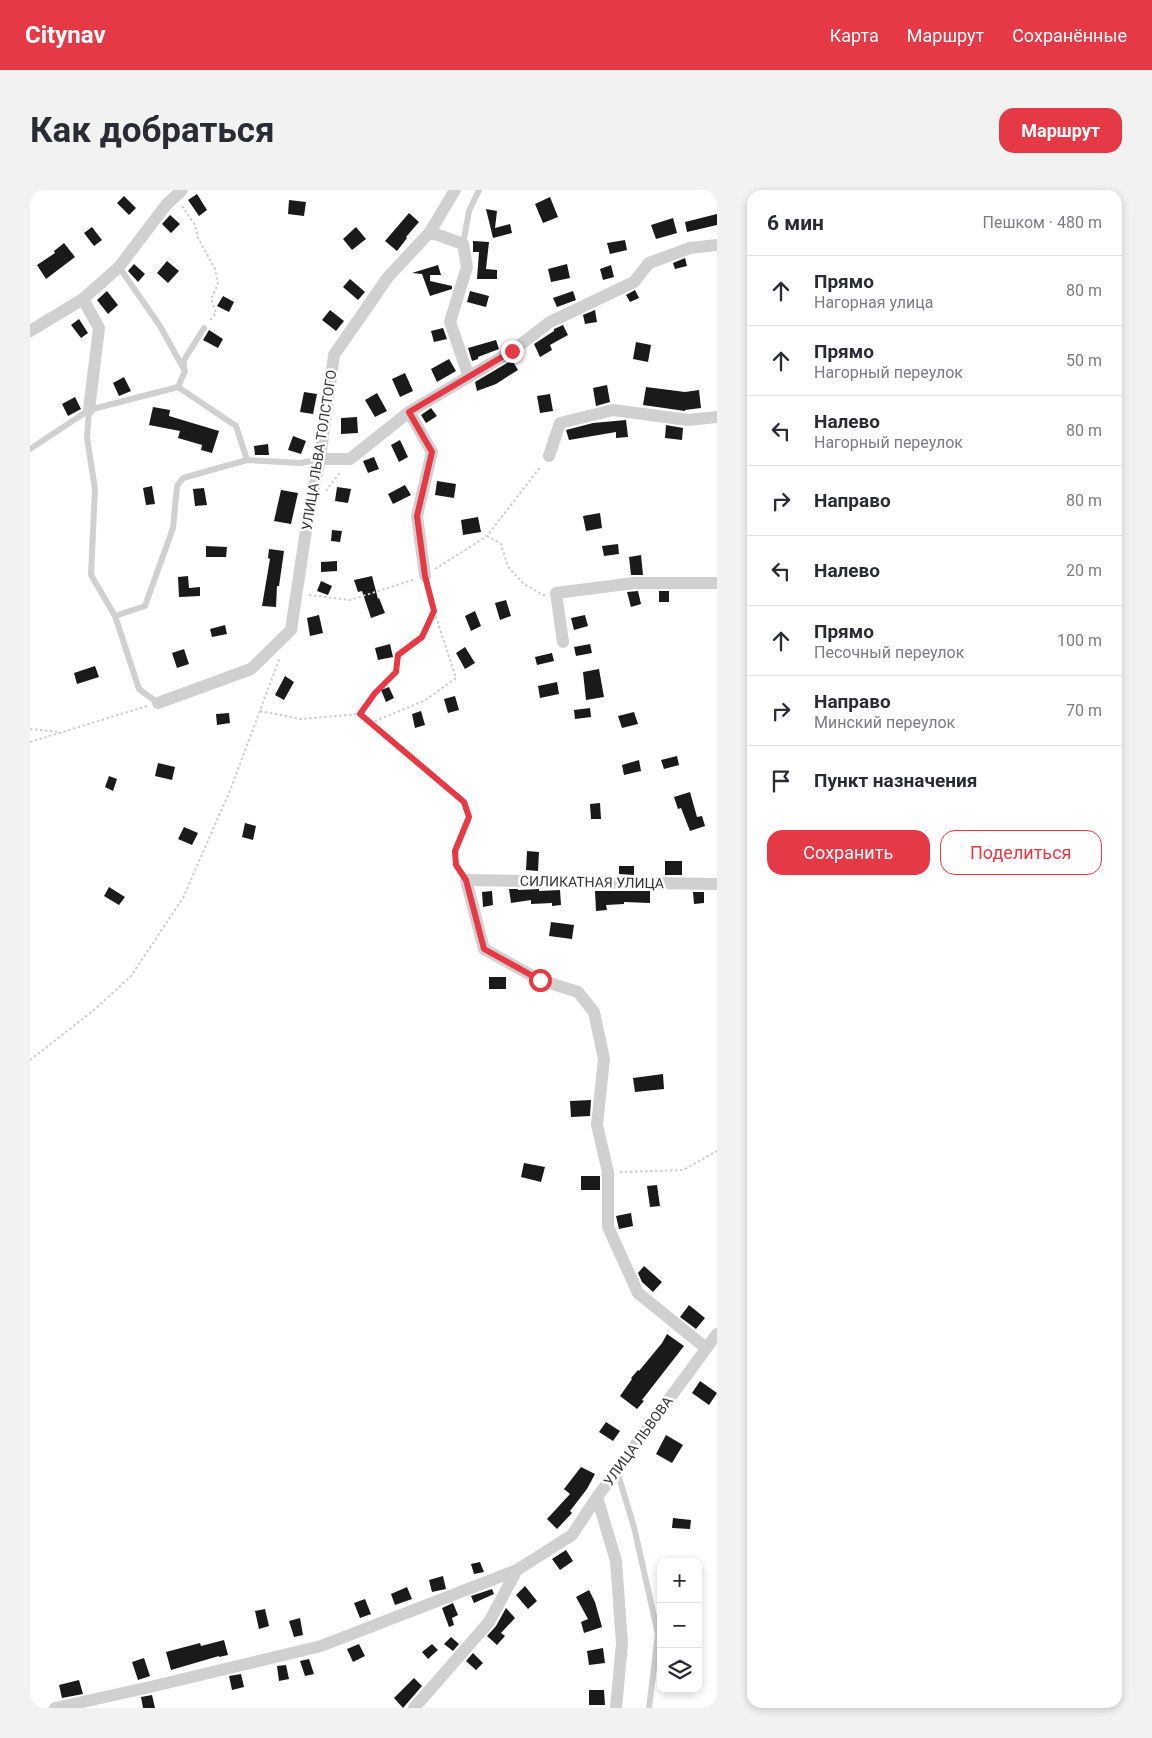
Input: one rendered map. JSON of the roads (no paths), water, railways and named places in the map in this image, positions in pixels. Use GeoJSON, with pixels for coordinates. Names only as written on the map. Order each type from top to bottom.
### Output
{"type":"FeatureCollection","features":[{"type":"Feature","properties":{"kind":"street","name":"УЛИЦА ЛЬВА ТОЛСТОГО"},"geometry":{"type":"LineString","coordinates":[[158,703],[251,669],[291,630],[308,517],[320,459],[334,355],[388,277],[430,232],[455,190]]}},
{"type":"Feature","properties":{"kind":"street"},"geometry":{"type":"LineString","coordinates":[[30,330],[83,299],[119,267],[166,205],[179,193]]}},
{"type":"Feature","properties":{"kind":"street"},"geometry":{"type":"LineString","coordinates":[[430,232],[463,244],[467,267],[450,322],[469,376]]}},
{"type":"Feature","properties":{"kind":"street"},"geometry":{"type":"LineString","coordinates":[[320,459],[350,459],[409,412],[512,351],[550,322],[634,282],[649,263],[690,248],[717,245]]}},
{"type":"Feature","properties":{"kind":"street"},"geometry":{"type":"LineString","coordinates":[[83,299],[99,328],[89,410]]}},
{"type":"Feature","properties":{"kind":"street"},"geometry":{"type":"LineString","coordinates":[[549,456],[560,423],[613,410],[688,420],[717,418]]}},
{"type":"Feature","properties":{"kind":"street"},"geometry":{"type":"LineString","coordinates":[[409,412],[432,452],[417,516],[425,576]]}},
{"type":"Feature","properties":{"kind":"street"},"geometry":{"type":"LineString","coordinates":[[563,642],[556,594],[634,584],[717,583]]}},
{"type":"Feature","properties":{"kind":"street","name":"СИЛИКАТНАЯ УЛИЦА"},"geometry":{"type":"LineString","coordinates":[[706,1348],[638,1293],[608,1227],[608,1172],[597,1125],[604,1059],[594,1012],[578,992],[540,980],[484,949],[466,880],[717,884]]}},
{"type":"Feature","properties":{"kind":"street","name":"УЛИЦА ЛЬВОВА"},"geometry":{"type":"LineString","coordinates":[[616,1708],[622,1644],[616,1561],[597,1497],[717,1334]]}},
{"type":"Feature","properties":{"kind":"street"},"geometry":{"type":"LineString","coordinates":[[58,1708],[322,1646],[517,1570],[572,1535],[597,1497]]}},
{"type":"Feature","properties":{"kind":"street"},"geometry":{"type":"LineString","coordinates":[[414,1708],[489,1622],[517,1570]]}},
{"type":"Feature","properties":{"kind":"lane"},"geometry":{"type":"LineString","coordinates":[[463,244],[469,211],[479,190]]}},
{"type":"Feature","properties":{"kind":"lane"},"geometry":{"type":"LineString","coordinates":[[119,267],[160,326],[185,371]]}},
{"type":"Feature","properties":{"kind":"lane"},"geometry":{"type":"LineString","coordinates":[[178,387],[185,371],[184,360],[204,328]]}},
{"type":"Feature","properties":{"kind":"lane"},"geometry":{"type":"LineString","coordinates":[[30,449],[89,410],[178,387],[236,426],[248,460]]}},
{"type":"Feature","properties":{"kind":"lane"},"geometry":{"type":"LineString","coordinates":[[89,410],[87,438],[95,489],[91,574],[116,616],[139,689],[158,703]]}},
{"type":"Feature","properties":{"kind":"lane"},"geometry":{"type":"LineString","coordinates":[[116,616],[145,606],[173,528],[177,486],[183,478],[248,460],[301,463],[320,459]]}},
{"type":"Feature","properties":{"kind":"lane"},"geometry":{"type":"LineString","coordinates":[[617,1470],[634,1527],[658,1634],[649,1708]]}}]}
